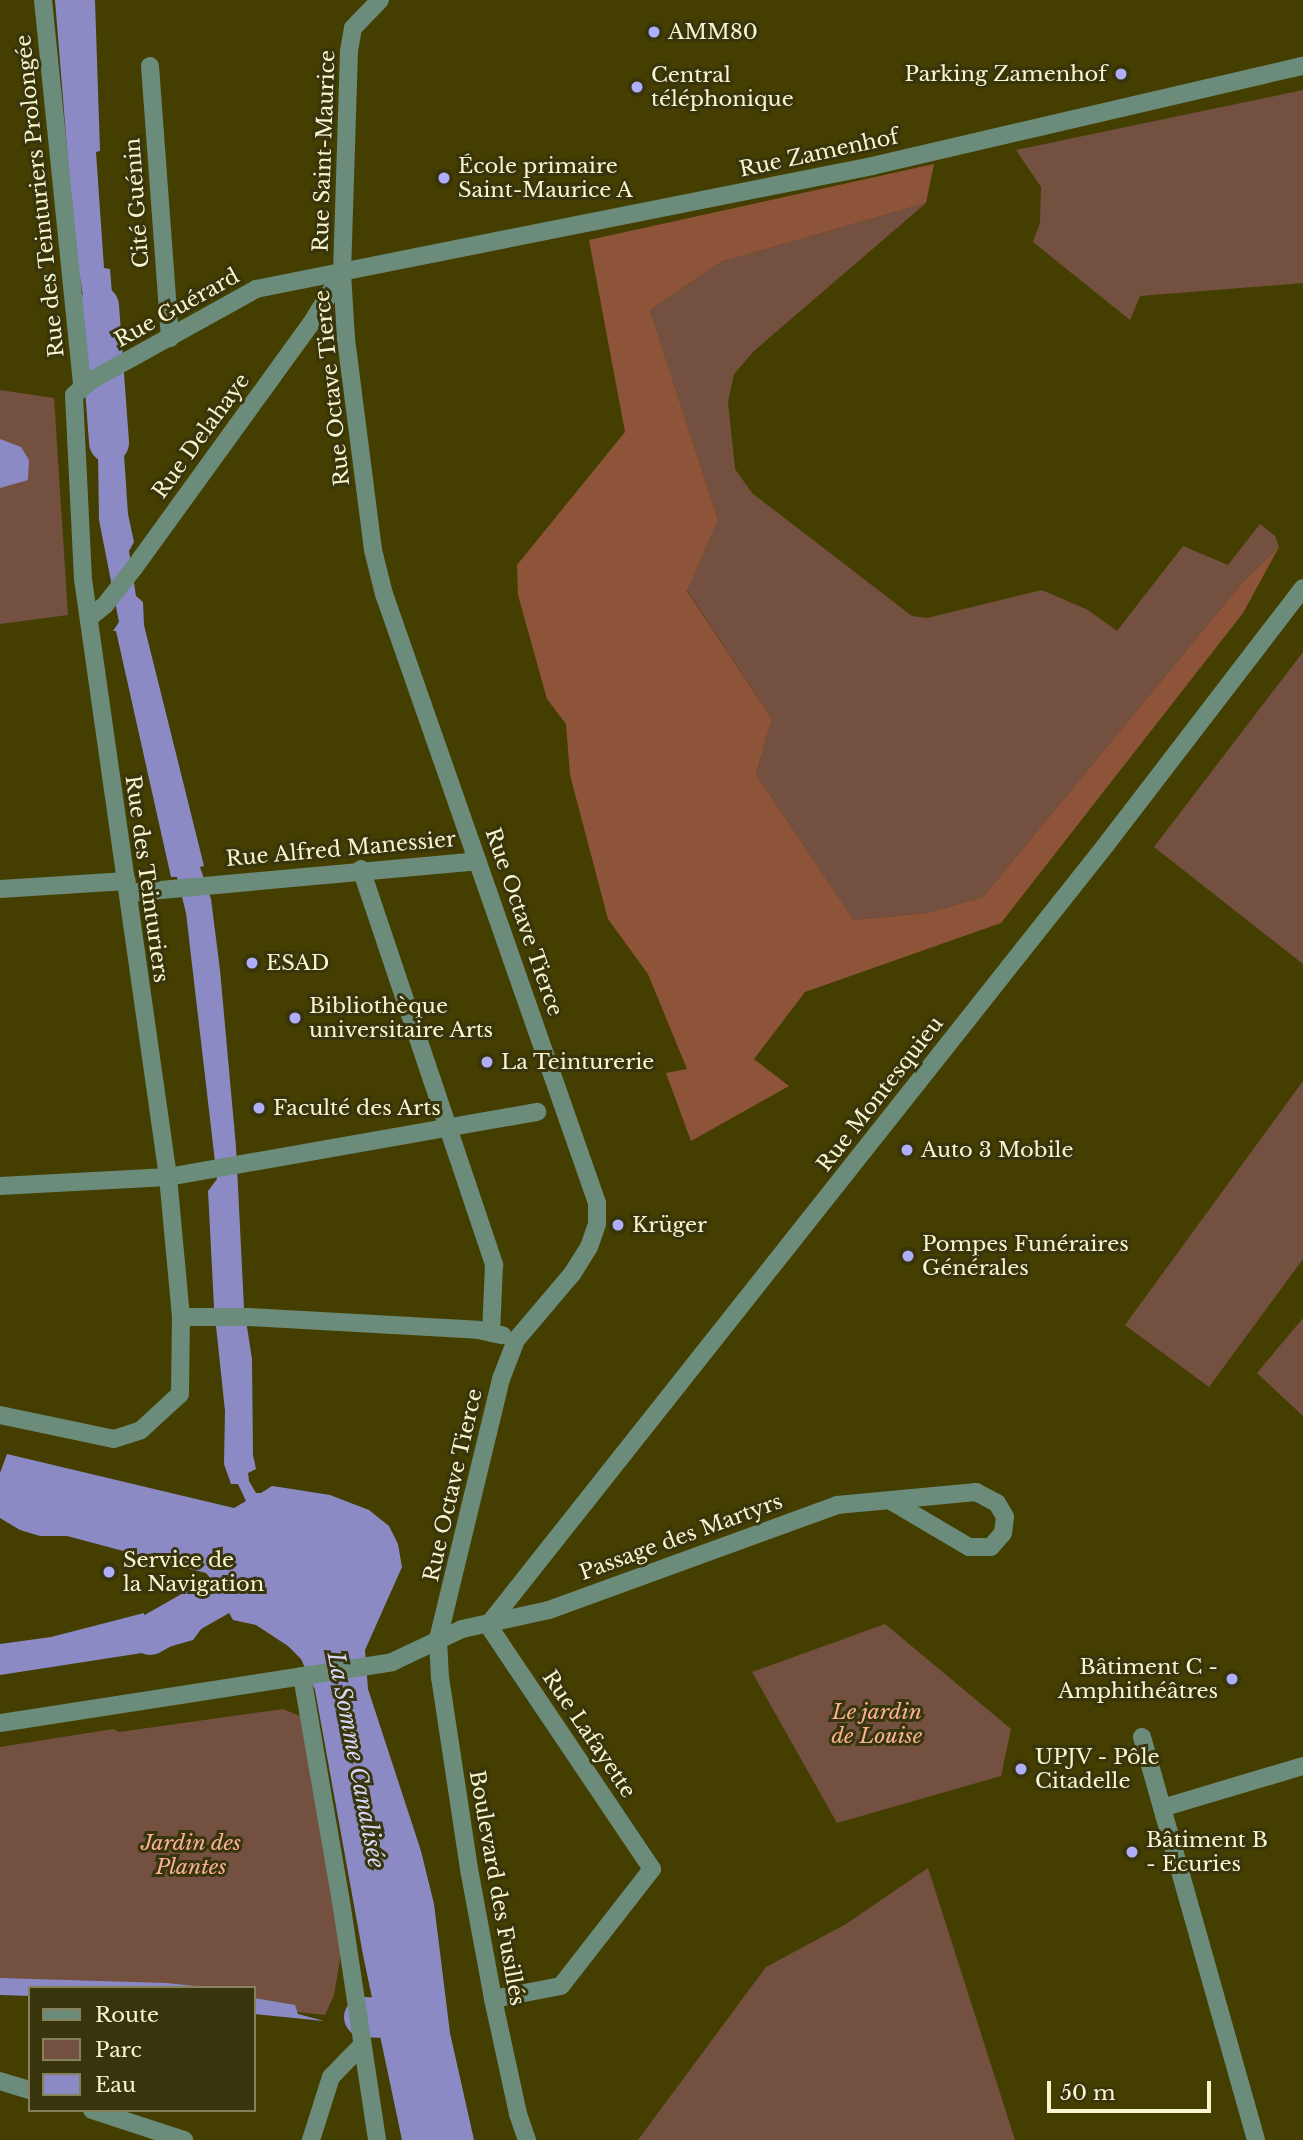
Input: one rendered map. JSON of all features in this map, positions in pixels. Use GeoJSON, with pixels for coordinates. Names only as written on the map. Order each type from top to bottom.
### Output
{"type":"FeatureCollection","features":[{"type":"Feature","properties":{"kind":"street","name":"Rue des Teinturiers Prolongée"},"geometry":{"type":"LineString","coordinates":[[43,0],[87,383]]}},
{"type":"Feature","properties":{"kind":"street","name":"Rue Saint-Maurice"},"geometry":{"type":"LineString","coordinates":[[342,273],[349,51],[353,28],[380,0]]}},
{"type":"Feature","properties":{"kind":"street","name":"Cité Guénin"},"geometry":{"type":"LineString","coordinates":[[150,66],[170,338]]}},
{"type":"Feature","properties":{"kind":"street","name":"Rue Zamenhof"},"geometry":{"type":"LineString","coordinates":[[342,273],[911,157],[1303,66]]}},
{"type":"Feature","properties":{"kind":"street","name":"Rue Guérard"},"geometry":{"type":"LineString","coordinates":[[87,383],[256,289],[342,273]]}},
{"type":"Feature","properties":{"kind":"street","name":"Rue Delahaye"},"geometry":{"type":"LineString","coordinates":[[89,618],[105,605],[134,568],[314,319],[342,273]]}},
{"type":"Feature","properties":{"kind":"street","name":"Rue Octave Tierce"},"geometry":{"type":"LineString","coordinates":[[342,273],[346,339],[373,550],[384,594],[597,1203],[597,1224],[589,1248],[572,1274],[516,1340],[502,1379],[438,1640]]}},
{"type":"Feature","properties":{"kind":"street","name":"Rue des Teinturiers"},"geometry":{"type":"LineString","coordinates":[[0,1415],[114,1439],[141,1430],[180,1394],[181,1317],[167,1177],[105,749],[89,618],[72,406],[74,395],[87,383]]}},
{"type":"Feature","properties":{"kind":"street","name":"Rue Montesquieu"},"geometry":{"type":"LineString","coordinates":[[488,1625],[1105,846],[1303,588]]}},
{"type":"Feature","properties":{"kind":"street","name":"Rue Alfred Manessier"},"geometry":{"type":"LineString","coordinates":[[0,889],[127,887],[174,890],[208,883],[478,861]]}},
{"type":"Feature","properties":{"kind":"street"},"geometry":{"type":"LineString","coordinates":[[361,869],[494,1265],[491,1333]]}},
{"type":"Feature","properties":{"kind":"street"},"geometry":{"type":"LineString","coordinates":[[0,1186],[167,1177],[537,1112]]}},
{"type":"Feature","properties":{"kind":"street"},"geometry":{"type":"LineString","coordinates":[[181,1317],[249,1317],[491,1333],[516,1340]]}},
{"type":"Feature","properties":{"kind":"street","name":"Passage des Martyrs"},"geometry":{"type":"LineString","coordinates":[[0,1723],[375,1665],[418,1652],[462,1629],[550,1609],[837,1505],[976,1492],[997,1503],[1005,1517],[1003,1533],[991,1547],[969,1547],[891,1501]]}},
{"type":"Feature","properties":{"kind":"street","name":"Rue Lafayette"},"geometry":{"type":"LineString","coordinates":[[488,1625],[652,1869],[561,1986],[493,2000]]}},
{"type":"Feature","properties":{"kind":"street","name":"Boulevard des Fusillés"},"geometry":{"type":"LineString","coordinates":[[438,1640],[440,1677],[493,2000],[518,2114],[527,2140]]}},
{"type":"Feature","properties":{"kind":"street"},"geometry":{"type":"LineString","coordinates":[[302,1676],[377,2140]]}},
{"type":"Feature","properties":{"kind":"street"},"geometry":{"type":"LineString","coordinates":[[1142,1737],[1256,2140]]}},
{"type":"Feature","properties":{"kind":"street"},"geometry":{"type":"LineString","coordinates":[[1162,1808],[1303,1766]]}},
{"type":"Feature","properties":{"kind":"street"},"geometry":{"type":"LineString","coordinates":[[311,2140],[331,2077],[362,2045]]}},
{"type":"Feature","properties":{"kind":"street"},"geometry":{"type":"LineString","coordinates":[[0,2081],[28,2089]]}},
{"type":"Feature","properties":{"kind":"street"},"geometry":{"type":"LineString","coordinates":[[98,2112],[184,2140]]}},
{"type":"Feature","properties":{"kind":"green space"},"geometry":{"type":"Polygon","coordinates":[[[1303,90],[1303,283],[1140,296],[1130,320],[1033,242],[1040,223],[1041,187],[1016,150],[1303,90]]]}},
{"type":"Feature","properties":{"kind":"green space"},"geometry":{"type":"Polygon","coordinates":[[[926,203],[754,351],[734,374],[728,402],[735,469],[752,493],[912,616],[927,618],[1042,590],[1088,610],[1117,631],[1183,546],[1228,565],[1260,524],[1275,536],[1279,547],[1242,583],[983,897],[927,913],[854,920],[756,774],[772,719],[687,590],[718,520],[650,310],[721,262],[926,203]]]}},
{"type":"Feature","properties":{"kind":"green space"},"geometry":{"type":"Polygon","coordinates":[[[0,390],[54,398],[68,615],[0,624],[0,390]]]}},
{"type":"Feature","properties":{"kind":"green space"},"geometry":{"type":"Polygon","coordinates":[[[1303,652],[1303,964],[1154,847],[1303,652]]]}},
{"type":"Feature","properties":{"kind":"green space"},"geometry":{"type":"Polygon","coordinates":[[[1303,1081],[1303,1259],[1209,1387],[1125,1325],[1303,1081]]]}},
{"type":"Feature","properties":{"kind":"green space"},"geometry":{"type":"Polygon","coordinates":[[[1303,1318],[1303,1416],[1257,1373],[1303,1318]]]}},
{"type":"Feature","properties":{"kind":"green space","name":"Le jardin de Louise"},"geometry":{"type":"Polygon","coordinates":[[[885,1624],[1011,1729],[1001,1776],[837,1823],[752,1672],[885,1624]]]}},
{"type":"Feature","properties":{"kind":"green space","name":"Jardin des Plantes"},"geometry":{"type":"Polygon","coordinates":[[[283,1709],[302,1717],[342,1948],[334,1995],[325,2015],[256,2007],[256,1986],[0,1986],[0,1747],[113,1729],[119,1732],[283,1709]]]}},
{"type":"Feature","properties":{"kind":"green space"},"geometry":{"type":"Polygon","coordinates":[[[928,1868],[1015,2140],[638,2140],[766,1967],[846,1924],[928,1868]]]}},
{"type":"Feature","properties":{"kind":"shaded area"},"geometry":{"type":"Polygon","coordinates":[[[934,164],[926,203],[721,262],[650,310],[718,520],[687,591],[772,719],[756,774],[854,920],[927,913],[983,897],[1242,583],[1279,547],[1243,613],[1001,923],[805,992],[754,1059],[789,1086],[691,1141],[666,1073],[687,1069],[648,974],[608,919],[570,775],[566,724],[547,699],[518,595],[517,565],[625,432],[589,240],[934,164]]]}},
{"type":"Feature","properties":{"kind":"water"},"geometry":{"type":"Polygon","coordinates":[[[55,0],[95,0],[100,151],[96,152],[104,268],[110,269],[117,355],[94,364],[75,247],[55,0]]]}},
{"type":"Feature","properties":{"kind":"water","name":"La Somme Canalisée"},"geometry":{"type":"Polygon","coordinates":[[[119,381],[119,422],[122,424],[128,514],[134,542],[129,551],[136,596],[143,602],[144,625],[204,866],[200,867],[211,899],[220,970],[236,1147],[244,1308],[252,1359],[253,1455],[256,1469],[248,1473],[249,1481],[256,1493],[272,1486],[279,1487],[330,1495],[369,1510],[389,1526],[398,1544],[402,1567],[365,1650],[368,1689],[421,1851],[434,1904],[450,2033],[474,2140],[402,2140],[363,1955],[315,1690],[301,1659],[288,1646],[256,1625],[233,1620],[228,1611],[223,1610],[210,1617],[193,1640],[155,1651],[0,1675],[0,1644],[51,1637],[144,1613],[145,1619],[209,1583],[210,1578],[206,1573],[67,1536],[40,1536],[20,1530],[0,1518],[0,1473],[7,1454],[234,1508],[246,1501],[238,1484],[231,1484],[224,1464],[225,1411],[214,1307],[208,1191],[217,1179],[186,913],[177,877],[171,877],[116,631],[113,631],[119,622],[99,520],[97,391],[119,381]]]}},
{"type":"Feature","properties":{"kind":"water"},"geometry":{"type":"Polygon","coordinates":[[[0,439],[21,447],[29,460],[28,480],[0,488],[0,439]]]}},
{"type":"Feature","properties":{"kind":"water"},"geometry":{"type":"Polygon","coordinates":[[[0,1978],[195,1986],[28,1986],[28,1996],[0,1995],[0,1978]]]}},
{"type":"Feature","properties":{"kind":"water"},"geometry":{"type":"Polygon","coordinates":[[[256,1998],[295,2005],[298,2014],[324,2021],[256,2014],[256,1998]]]}},
{"type":"Feature","properties":{"kind":"waterway"},"geometry":{"type":"LineString","coordinates":[[99,306],[109,443]]}},
{"type":"Feature","properties":{"kind":"waterway"},"geometry":{"type":"LineString","coordinates":[[150,1635],[266,1569]]}},
{"type":"Feature","properties":{"kind":"waterway"},"geometry":{"type":"LineString","coordinates":[[364,2017],[404,2019]]}},
{"type":"Feature","properties":{"kind":"place","name":"AMM80"},"geometry":{"type":"Point","coordinates":[654,32]}},
{"type":"Feature","properties":{"kind":"place","name":"Parking Zamenhof"},"geometry":{"type":"Point","coordinates":[1121,74]}},
{"type":"Feature","properties":{"kind":"place","name":"Central téléphonique"},"geometry":{"type":"Point","coordinates":[637,87]}},
{"type":"Feature","properties":{"kind":"place","name":"École primaire Saint-Maurice A"},"geometry":{"type":"Point","coordinates":[444,178]}},
{"type":"Feature","properties":{"kind":"place","name":"ESAD"},"geometry":{"type":"Point","coordinates":[252,963]}},
{"type":"Feature","properties":{"kind":"place","name":"Bibliothèque universitaire Arts"},"geometry":{"type":"Point","coordinates":[295,1018]}},
{"type":"Feature","properties":{"kind":"place","name":"La Teinturerie"},"geometry":{"type":"Point","coordinates":[487,1062]}},
{"type":"Feature","properties":{"kind":"place","name":"Faculté des Arts"},"geometry":{"type":"Point","coordinates":[259,1108]}},
{"type":"Feature","properties":{"kind":"place","name":"Auto 3 Mobile"},"geometry":{"type":"Point","coordinates":[907,1150]}},
{"type":"Feature","properties":{"kind":"place","name":"Krüger"},"geometry":{"type":"Point","coordinates":[618,1225]}},
{"type":"Feature","properties":{"kind":"place","name":"Pompes Funéraires Générales"},"geometry":{"type":"Point","coordinates":[908,1256]}},
{"type":"Feature","properties":{"kind":"place","name":"Service de la Navigation"},"geometry":{"type":"Point","coordinates":[109,1572]}},
{"type":"Feature","properties":{"kind":"place","name":"Bâtiment C - Amphithéâtres"},"geometry":{"type":"Point","coordinates":[1232,1679]}},
{"type":"Feature","properties":{"kind":"place","name":"UPJV - Pôle Citadelle"},"geometry":{"type":"Point","coordinates":[1021,1769]}},
{"type":"Feature","properties":{"kind":"place","name":"Bâtiment B - Ecuries"},"geometry":{"type":"Point","coordinates":[1132,1852]}}]}
